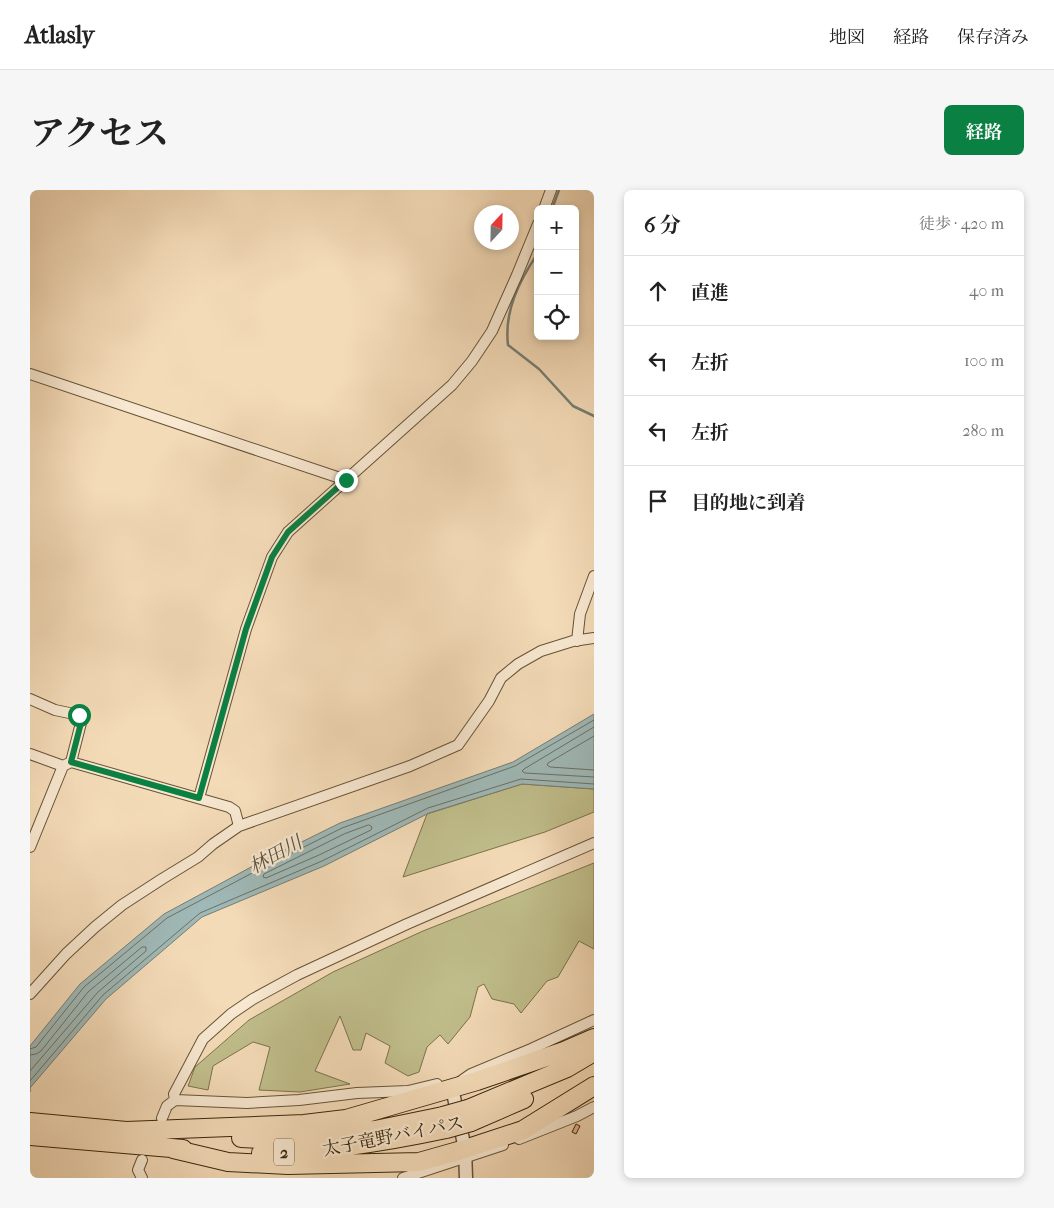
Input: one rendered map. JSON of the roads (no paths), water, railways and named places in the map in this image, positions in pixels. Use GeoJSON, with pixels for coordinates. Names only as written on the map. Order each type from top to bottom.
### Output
{"type":"FeatureCollection","features":[{"type":"Feature","properties":{"kind":"highway"},"geometry":{"type":"LineString","coordinates":[[123,1137],[304,1124],[346,1119],[452,1088],[564,1051],[594,1038]]}},
{"type":"Feature","properties":{"kind":"highway","name":"太子竜野バイパス"},"geometry":{"type":"LineString","coordinates":[[469,1116],[567,1068],[594,1052]]}},
{"type":"Feature","properties":{"kind":"highway","name":"太子竜野バイパス"},"geometry":{"type":"LineString","coordinates":[[30,1122],[123,1137],[173,1149],[263,1153],[318,1151],[392,1140],[469,1116],[564,1082],[594,1064]]}},
{"type":"Feature","properties":{"kind":"highway"},"geometry":{"type":"LineString","coordinates":[[173,1149],[228,1162],[288,1165],[419,1162],[466,1154],[523,1130],[594,1086]]}},
{"type":"Feature","properties":{"kind":"highway","name":"太子竜野バイパス"},"geometry":{"type":"LineString","coordinates":[[30,1136],[282,1140],[445,1122]]}},
{"type":"Feature","properties":{"kind":"street"},"geometry":{"type":"LineString","coordinates":[[545,205],[551,190]]}},
{"type":"Feature","properties":{"kind":"street"},"geometry":{"type":"LineString","coordinates":[[199,798],[246,629],[272,557],[288,532],[452,385],[472,361],[492,331],[534,234]]}},
{"type":"Feature","properties":{"kind":"street"},"geometry":{"type":"LineString","coordinates":[[30,374],[346,480]]}},
{"type":"Feature","properties":{"kind":"street"},"geometry":{"type":"LineString","coordinates":[[577,641],[580,614],[594,576]]}},
{"type":"Feature","properties":{"kind":"street"},"geometry":{"type":"LineString","coordinates":[[30,994],[66,954],[122,905],[198,857],[212,844],[239,826],[410,766],[458,745],[489,701],[501,678],[518,664],[542,651],[594,638]]}},
{"type":"Feature","properties":{"kind":"street"},"geometry":{"type":"LineString","coordinates":[[30,699],[55,710],[79,715],[82,719],[67,764],[30,847]]}},
{"type":"Feature","properties":{"kind":"street"},"geometry":{"type":"LineString","coordinates":[[30,754],[229,807],[235,811],[239,826]]}},
{"type":"Feature","properties":{"kind":"street"},"geometry":{"type":"LineString","coordinates":[[175,1100],[174,1094],[203,1039],[231,1014],[253,999],[297,975],[407,924],[594,843]]}},
{"type":"Feature","properties":{"kind":"street"},"geometry":{"type":"LineString","coordinates":[[452,1088],[471,1074],[594,1020]]}},
{"type":"Feature","properties":{"kind":"street"},"geometry":{"type":"LineString","coordinates":[[162,1118],[168,1106],[175,1100],[247,1103],[299,1100],[357,1092],[408,1091],[441,1084],[452,1088]]}},
{"type":"Feature","properties":{"kind":"street"},"geometry":{"type":"LineString","coordinates":[[452,1088],[466,1154],[466,1178]]}},
{"type":"Feature","properties":{"kind":"street"},"geometry":{"type":"LineString","coordinates":[[402,1178],[466,1154],[538,1133],[594,1107]]}},
{"type":"Feature","properties":{"kind":"water"},"geometry":{"type":"Polygon","coordinates":[[[594,714],[594,789],[522,784],[429,813],[324,866],[202,917],[106,999],[30,1088],[30,1046],[80,984],[164,914],[253,866],[340,823],[513,762],[594,714]]]}},
{"type":"Feature","properties":{"kind":"waterway"},"geometry":{"type":"LineString","coordinates":[[553,205],[559,190]]}},
{"type":"Feature","properties":{"kind":"waterway"},"geometry":{"type":"LineString","coordinates":[[534,259],[514,297],[508,320],[508,345],[539,369],[573,406],[594,416]]}},
{"type":"Feature","properties":{"kind":"water label","name":"林田川"},"geometry":{"type":"Point","coordinates":[275,854]}}]}
